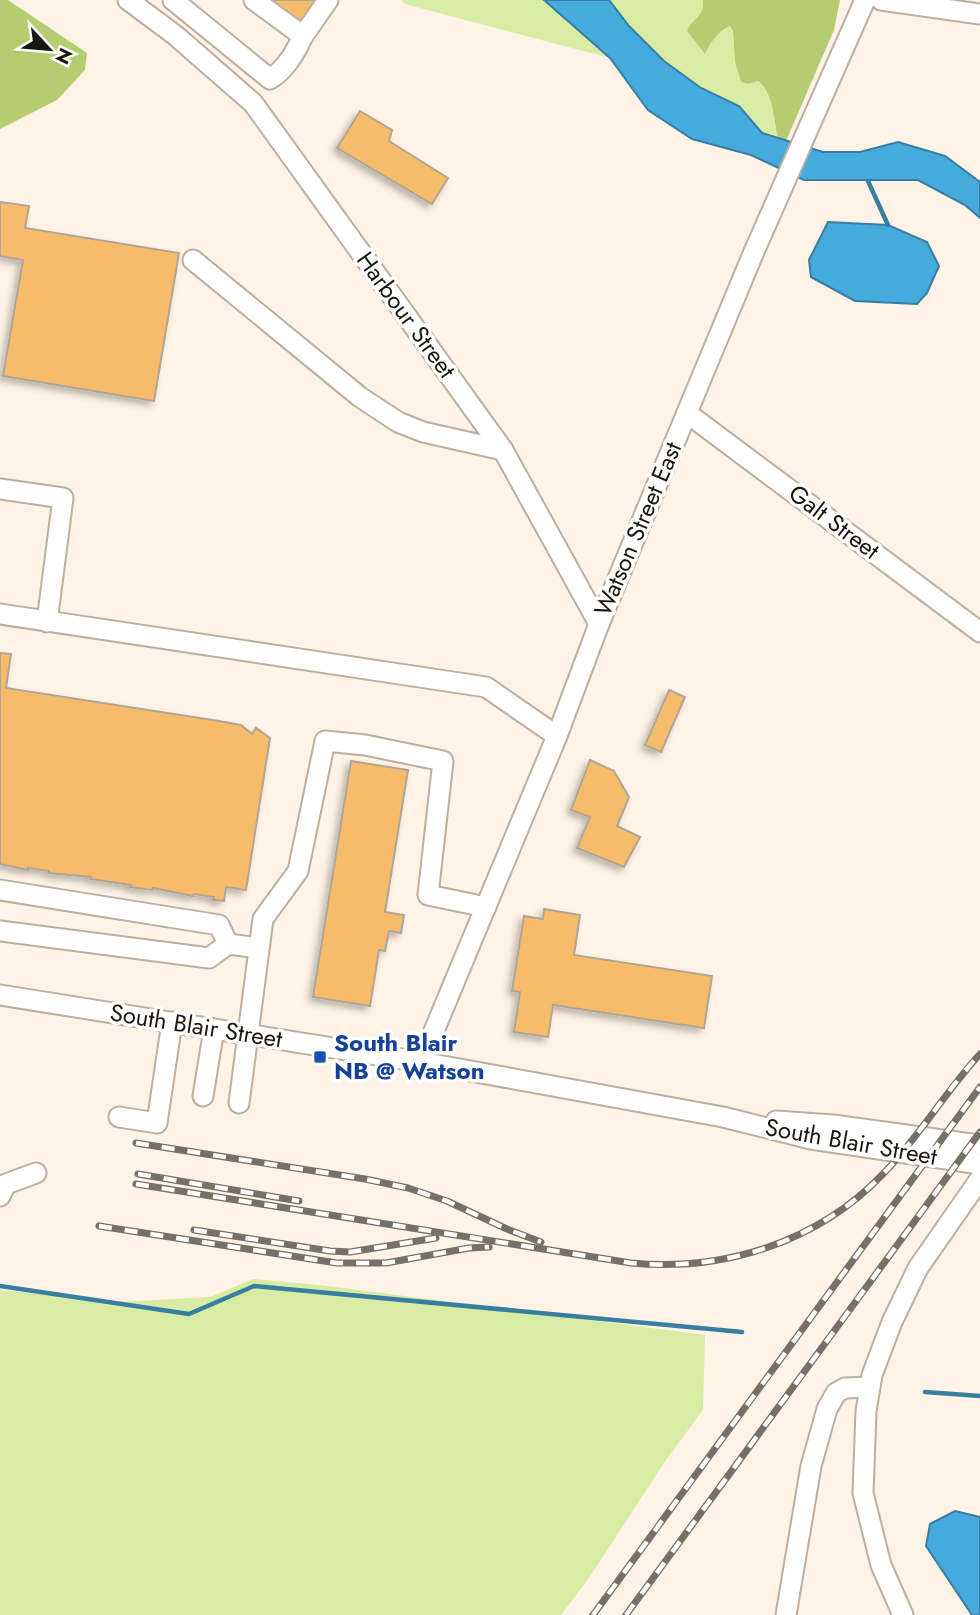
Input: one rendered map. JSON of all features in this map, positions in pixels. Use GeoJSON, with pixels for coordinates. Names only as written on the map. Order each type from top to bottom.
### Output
{"type":"FeatureCollection","features":[{"type":"Feature","properties":{"kind":"street","name":"Harbour Street"},"geometry":{"type":"LineString","coordinates":[[128,0],[175,35],[253,103],[503,450],[598,624]]}},
{"type":"Feature","properties":{"kind":"street"},"geometry":{"type":"LineString","coordinates":[[173,0],[194,6],[270,79],[280,73],[328,0]]}},
{"type":"Feature","properties":{"kind":"street"},"geometry":{"type":"LineString","coordinates":[[254,0],[303,36]]}},
{"type":"Feature","properties":{"kind":"street","name":"Watson Street East"},"geometry":{"type":"LineString","coordinates":[[421,1062],[558,736],[598,624],[784,182],[865,0]]}},
{"type":"Feature","properties":{"kind":"street"},"geometry":{"type":"LineString","coordinates":[[881,0],[980,14]]}},
{"type":"Feature","properties":{"kind":"street"},"geometry":{"type":"LineString","coordinates":[[175,35],[194,6]]}},
{"type":"Feature","properties":{"kind":"street"},"geometry":{"type":"LineString","coordinates":[[193,260],[360,397],[398,422],[423,432],[503,450]]}},
{"type":"Feature","properties":{"kind":"street","name":"Galt Street"},"geometry":{"type":"LineString","coordinates":[[687,413],[980,632]]}},
{"type":"Feature","properties":{"kind":"street"},"geometry":{"type":"LineString","coordinates":[[0,489],[63,498],[47,622]]}},
{"type":"Feature","properties":{"kind":"street"},"geometry":{"type":"LineString","coordinates":[[0,614],[486,687],[558,736]]}},
{"type":"Feature","properties":{"kind":"street"},"geometry":{"type":"LineString","coordinates":[[239,1103],[263,919],[298,871],[325,741],[365,745],[443,761],[428,895],[486,907]]}},
{"type":"Feature","properties":{"kind":"street"},"geometry":{"type":"LineString","coordinates":[[0,890],[219,925],[228,944]]}},
{"type":"Feature","properties":{"kind":"street"},"geometry":{"type":"LineString","coordinates":[[0,931],[209,958],[228,944],[259,948]]}},
{"type":"Feature","properties":{"kind":"street","name":"South Blair Street"},"geometry":{"type":"LineString","coordinates":[[0,995],[421,1062],[723,1117],[979,1175]]}},
{"type":"Feature","properties":{"kind":"street"},"geometry":{"type":"LineString","coordinates":[[119,1117],[157,1123],[172,1022]]}},
{"type":"Feature","properties":{"kind":"street"},"geometry":{"type":"LineString","coordinates":[[203,1097],[214,1029]]}},
{"type":"Feature","properties":{"kind":"street","name":"South Blair Street"},"geometry":{"type":"LineString","coordinates":[[723,1117],[833,1125],[980,1145]]}},
{"type":"Feature","properties":{"kind":"street"},"geometry":{"type":"LineString","coordinates":[[0,1196],[6,1185],[36,1173]]}},
{"type":"Feature","properties":{"kind":"street"},"geometry":{"type":"LineString","coordinates":[[904,1615],[881,1565],[863,1493],[866,1411],[872,1375],[892,1322],[918,1268],[979,1175]]}},
{"type":"Feature","properties":{"kind":"street"},"geometry":{"type":"LineString","coordinates":[[786,1615],[811,1466],[827,1409],[836,1393],[845,1388],[870,1387]]}},
{"type":"Feature","properties":{"kind":"green space"},"geometry":{"type":"Polygon","coordinates":[[[0,0],[8,0],[87,53],[85,70],[57,100],[0,129],[0,0]]]}},
{"type":"Feature","properties":{"kind":"green space"},"geometry":{"type":"Polygon","coordinates":[[[401,0],[544,0],[610,58],[405,4],[401,0]]]}},
{"type":"Feature","properties":{"kind":"green space"},"geometry":{"type":"Polygon","coordinates":[[[609,0],[703,0],[700,15],[687,31],[705,54],[715,37],[729,25],[733,31],[735,62],[741,82],[748,84],[758,81],[767,92],[778,138],[761,133],[739,106],[701,88],[664,61],[629,26],[609,0]]]}},
{"type":"Feature","properties":{"kind":"green space"},"geometry":{"type":"Polygon","coordinates":[[[703,0],[840,0],[834,30],[786,141],[778,138],[770,99],[763,86],[758,81],[748,84],[741,82],[730,26],[715,37],[705,54],[687,31],[700,15],[703,0]]]}},
{"type":"Feature","properties":{"kind":"green space"},"geometry":{"type":"Polygon","coordinates":[[[253,1279],[328,1286],[705,1335],[703,1410],[561,1615],[0,1615],[0,1290],[119,1302],[210,1297],[253,1279]]]}},
{"type":"Feature","properties":{"kind":"water"},"geometry":{"type":"Polygon","coordinates":[[[544,0],[609,0],[629,26],[664,61],[701,88],[739,106],[762,133],[823,152],[860,152],[898,142],[945,156],[980,182],[980,218],[965,205],[918,180],[804,180],[751,155],[692,139],[648,110],[610,58],[544,0]]]}},
{"type":"Feature","properties":{"kind":"water"},"geometry":{"type":"Polygon","coordinates":[[[828,222],[888,225],[927,242],[939,266],[927,293],[917,304],[855,301],[811,277],[809,260],[828,222]]]}},
{"type":"Feature","properties":{"kind":"water"},"geometry":{"type":"Polygon","coordinates":[[[955,1511],[980,1517],[980,1615],[972,1615],[926,1546],[930,1524],[955,1511]]]}},
{"type":"Feature","properties":{"kind":"building"},"geometry":{"type":"Polygon","coordinates":[[[267,0],[322,0],[303,26],[267,0]]]}},
{"type":"Feature","properties":{"kind":"building"},"geometry":{"type":"Polygon","coordinates":[[[360,111],[392,130],[389,141],[448,178],[432,204],[337,148],[360,111]]]}},
{"type":"Feature","properties":{"kind":"building"},"geometry":{"type":"Polygon","coordinates":[[[0,202],[29,206],[25,228],[179,253],[154,401],[3,376],[23,260],[0,256],[0,202]]]}},
{"type":"Feature","properties":{"kind":"building"},"geometry":{"type":"Polygon","coordinates":[[[0,653],[11,654],[6,688],[241,725],[252,734],[256,728],[270,738],[246,890],[226,887],[224,901],[213,900],[214,897],[130,887],[131,885],[91,877],[0,864],[0,653]]]}},
{"type":"Feature","properties":{"kind":"building"},"geometry":{"type":"Polygon","coordinates":[[[669,690],[685,697],[661,752],[645,745],[669,690]]]}},
{"type":"Feature","properties":{"kind":"building"},"geometry":{"type":"Polygon","coordinates":[[[590,760],[614,771],[629,797],[617,826],[640,837],[624,867],[577,848],[590,817],[571,810],[590,760]]]}},
{"type":"Feature","properties":{"kind":"building"},"geometry":{"type":"Polygon","coordinates":[[[351,761],[408,770],[385,912],[404,915],[401,933],[389,931],[385,951],[379,950],[370,1006],[313,997],[351,761]]]}},
{"type":"Feature","properties":{"kind":"building"},"geometry":{"type":"Polygon","coordinates":[[[544,909],[580,915],[574,955],[712,976],[704,1028],[553,1005],[548,1037],[514,1032],[520,992],[512,991],[524,916],[543,919],[544,909]]]}},
{"type":"Feature","properties":{"kind":"waterway"},"geometry":{"type":"LineString","coordinates":[[868,181],[888,225]]}},
{"type":"Feature","properties":{"kind":"waterway"},"geometry":{"type":"LineString","coordinates":[[0,1286],[189,1314],[254,1286],[742,1332]]}},
{"type":"Feature","properties":{"kind":"waterway"},"geometry":{"type":"LineString","coordinates":[[925,1392],[980,1396]]}},
{"type":"Feature","properties":{"kind":"railway"},"geometry":{"type":"LineString","coordinates":[[136,1184],[631,1263],[666,1265],[734,1257],[799,1234],[829,1218],[857,1198],[896,1160],[980,1054]]}},
{"type":"Feature","properties":{"kind":"railway"},"geometry":{"type":"LineString","coordinates":[[593,1615],[980,1087]]}},
{"type":"Feature","properties":{"kind":"railway"},"geometry":{"type":"LineString","coordinates":[[626,1615],[980,1132]]}},
{"type":"Feature","properties":{"kind":"railway"},"geometry":{"type":"LineString","coordinates":[[136,1143],[408,1188],[447,1201],[541,1242]]}},
{"type":"Feature","properties":{"kind":"railway"},"geometry":{"type":"LineString","coordinates":[[138,1174],[299,1201]]}},
{"type":"Feature","properties":{"kind":"railway"},"geometry":{"type":"LineString","coordinates":[[99,1226],[337,1263],[386,1263],[489,1247]]}},
{"type":"Feature","properties":{"kind":"railway"},"geometry":{"type":"LineString","coordinates":[[194,1230],[350,1252],[436,1238]]}},
{"type":"Feature","properties":{"kind":"place","name":"South Blair NB @ Watson"},"geometry":{"type":"Point","coordinates":[320,1057]}}]}
